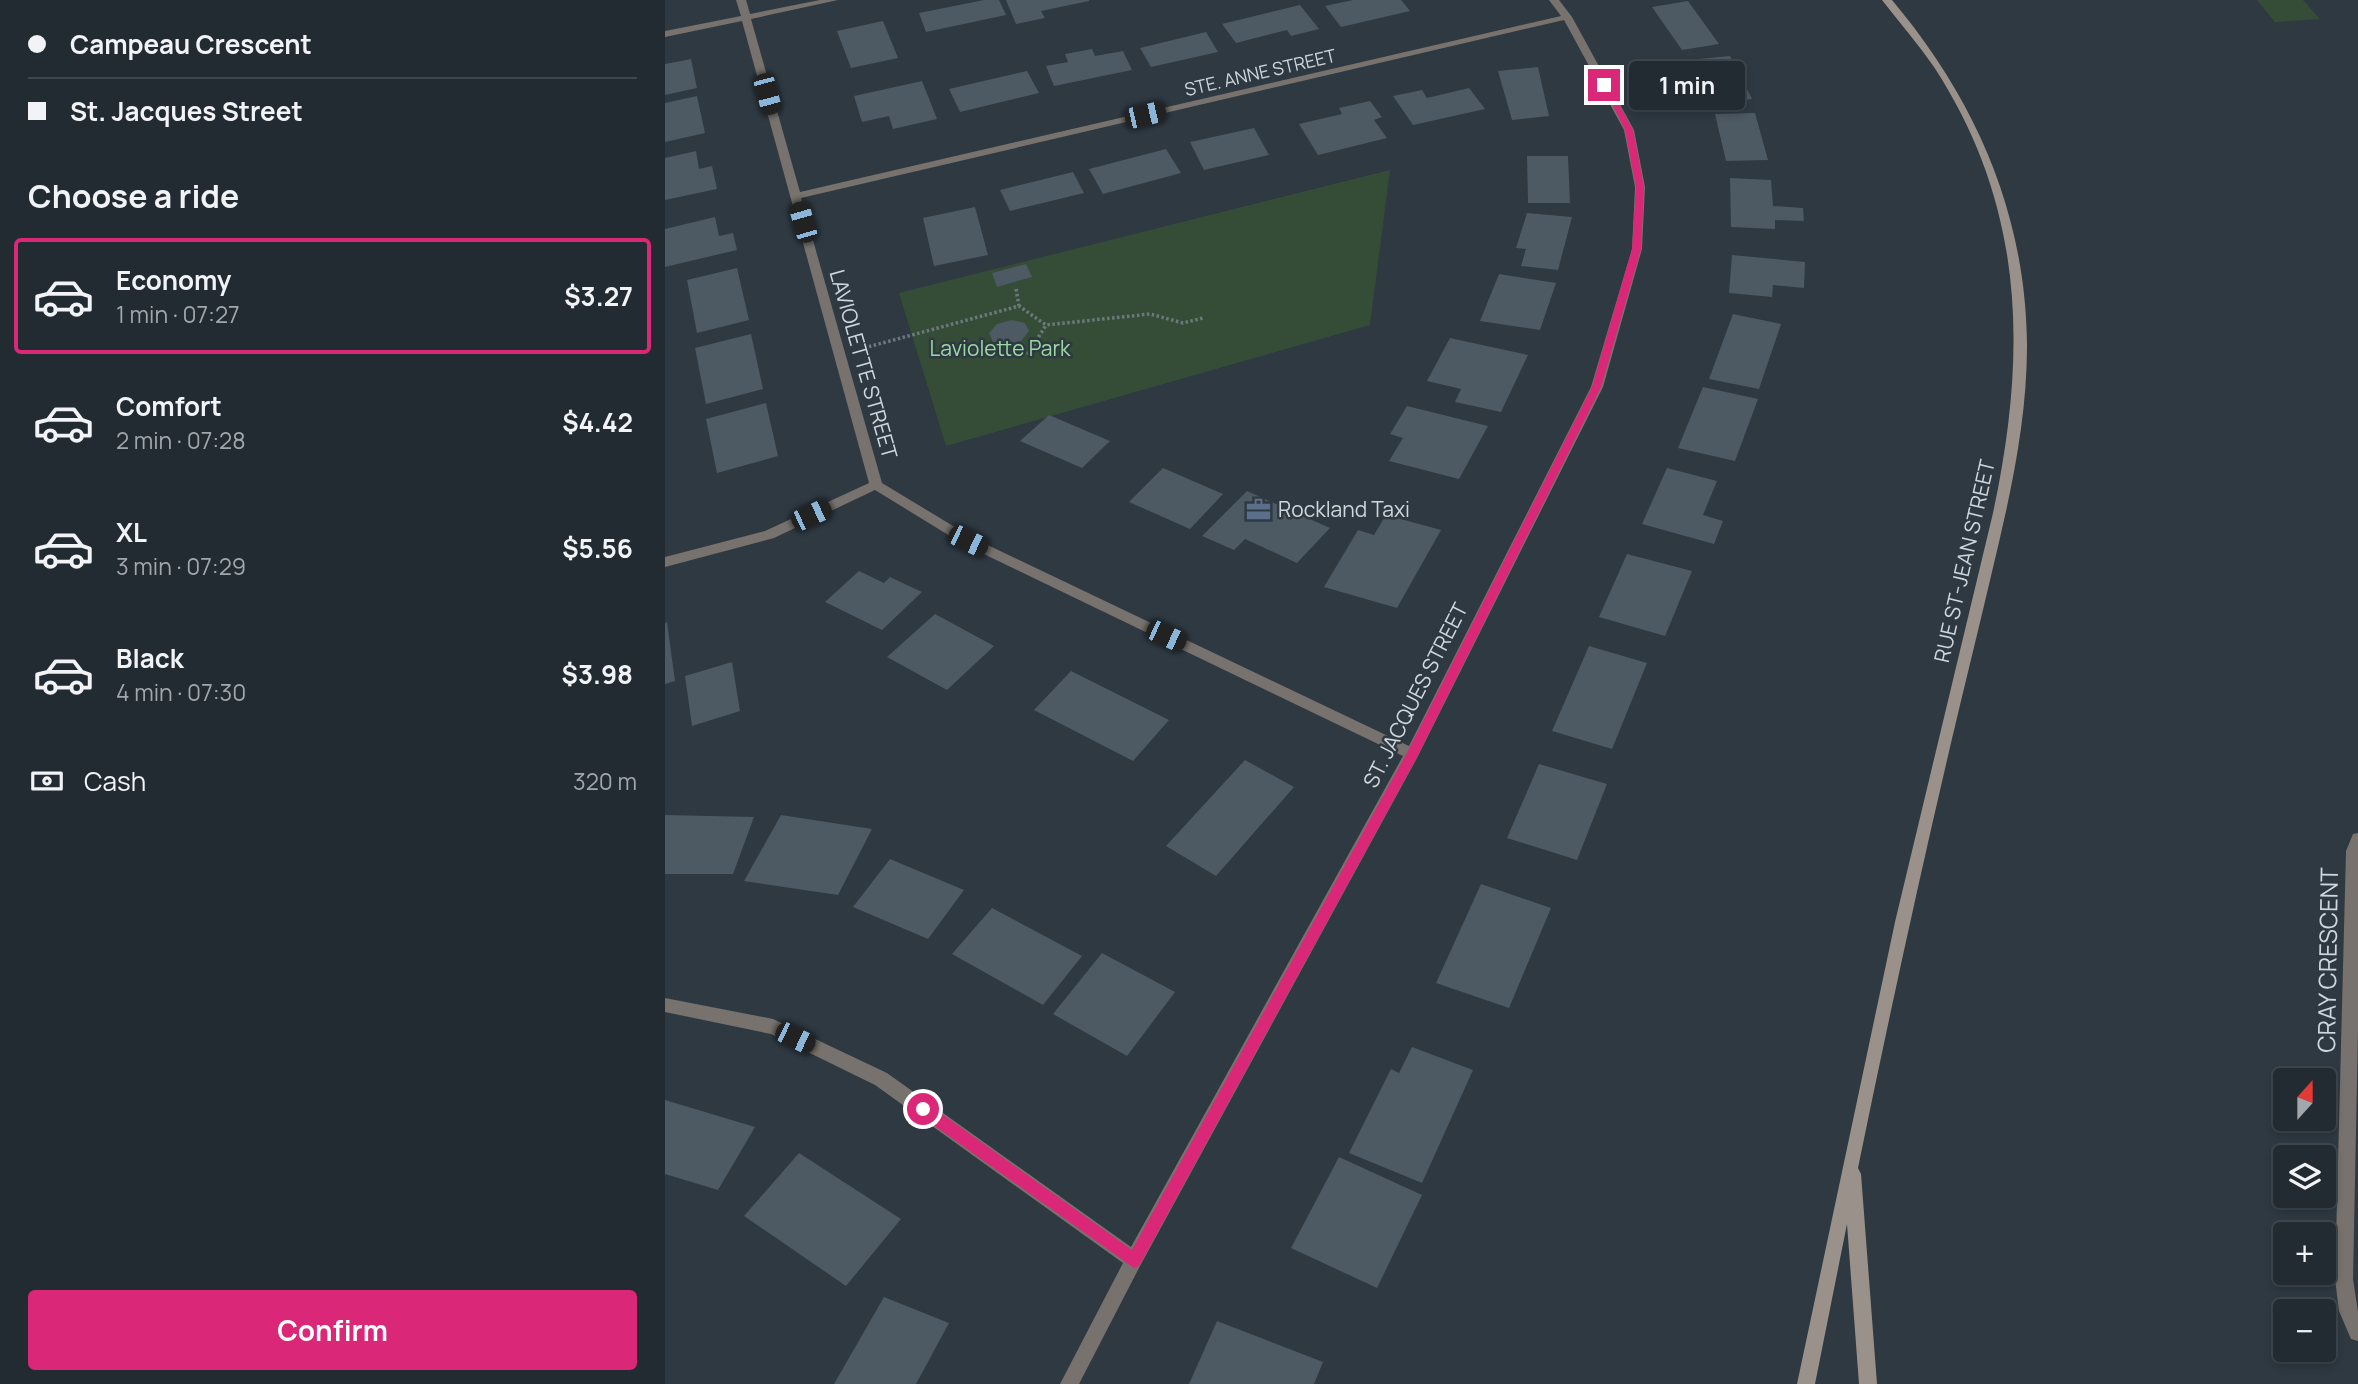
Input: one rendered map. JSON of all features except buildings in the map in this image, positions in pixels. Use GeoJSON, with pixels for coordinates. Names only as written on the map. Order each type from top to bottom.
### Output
{"type":"FeatureCollection","features":[{"type":"Feature","properties":{"kind":"main road","name":"RUE ST-JEAN STREET"},"geometry":{"type":"LineString","coordinates":[[1805,1384],[1851,1155],[1939,766],[2005,493],[2015,434],[2021,362],[2020,310],[2014,267],[2005,221],[1989,165],[1970,121],[1950,86],[1932,57],[1887,0]]}},
{"type":"Feature","properties":{"kind":"main road","name":"RUE ST-JEAN STREET"},"geometry":{"type":"LineString","coordinates":[[1851,1155],[1868,1384]]}},
{"type":"Feature","properties":{"kind":"street","name":"LAVIOLETTE STREET"},"geometry":{"type":"LineString","coordinates":[[741,0],[876,485],[968,541],[1412,754]]}},
{"type":"Feature","properties":{"kind":"street"},"geometry":{"type":"LineString","coordinates":[[665,34],[833,0]]}},
{"type":"Feature","properties":{"kind":"street","name":"ST. JACQUES STREET"},"geometry":{"type":"LineString","coordinates":[[1069,1384],[1134,1260],[1412,754],[1597,387],[1637,249],[1640,187],[1629,130],[1567,17],[1553,0]]}},
{"type":"Feature","properties":{"kind":"street","name":"STE. ANNE STREET"},"geometry":{"type":"LineString","coordinates":[[795,196],[1567,17]]}},
{"type":"Feature","properties":{"kind":"street"},"geometry":{"type":"LineString","coordinates":[[665,562],[768,535],[876,485]]}},
{"type":"Feature","properties":{"kind":"street","name":"CRAY CRESCENT"},"geometry":{"type":"LineString","coordinates":[[2358,839],[2354,851],[2344,1279],[2348,1311],[2358,1332]]}},
{"type":"Feature","properties":{"kind":"street"},"geometry":{"type":"LineString","coordinates":[[665,1004],[773,1027],[881,1079],[1134,1260]]}},
{"type":"Feature","properties":{"kind":"path"},"geometry":{"type":"LineString","coordinates":[[1016,289],[1019,306],[1047,326],[1150,314],[1183,323],[1203,318]]}},
{"type":"Feature","properties":{"kind":"path"},"geometry":{"type":"LineString","coordinates":[[840,354],[1019,306]]}},
{"type":"Feature","properties":{"kind":"path"},"geometry":{"type":"LineString","coordinates":[[1028,355],[1047,326]]}},
{"type":"Feature","properties":{"kind":"green space"},"geometry":{"type":"Polygon","coordinates":[[[2257,0],[2303,0],[2320,19],[2275,22],[2257,0]]]}},
{"type":"Feature","properties":{"kind":"green space","name":"Laviolette Park"},"geometry":{"type":"Polygon","coordinates":[[[1390,170],[1370,325],[946,446],[899,293],[1390,170]]]}},
{"type":"Feature","properties":{"kind":"place","name":"Rockland Taxi"},"geometry":{"type":"Point","coordinates":[1258,509]}},
{"type":"Feature","properties":{"kind":"route"},"geometry":{"type":"LineString","coordinates":[[923,1109],[1134,1260],[1412,754],[1597,387],[1637,249],[1640,187],[1629,130],[1604,85]]}}]}
